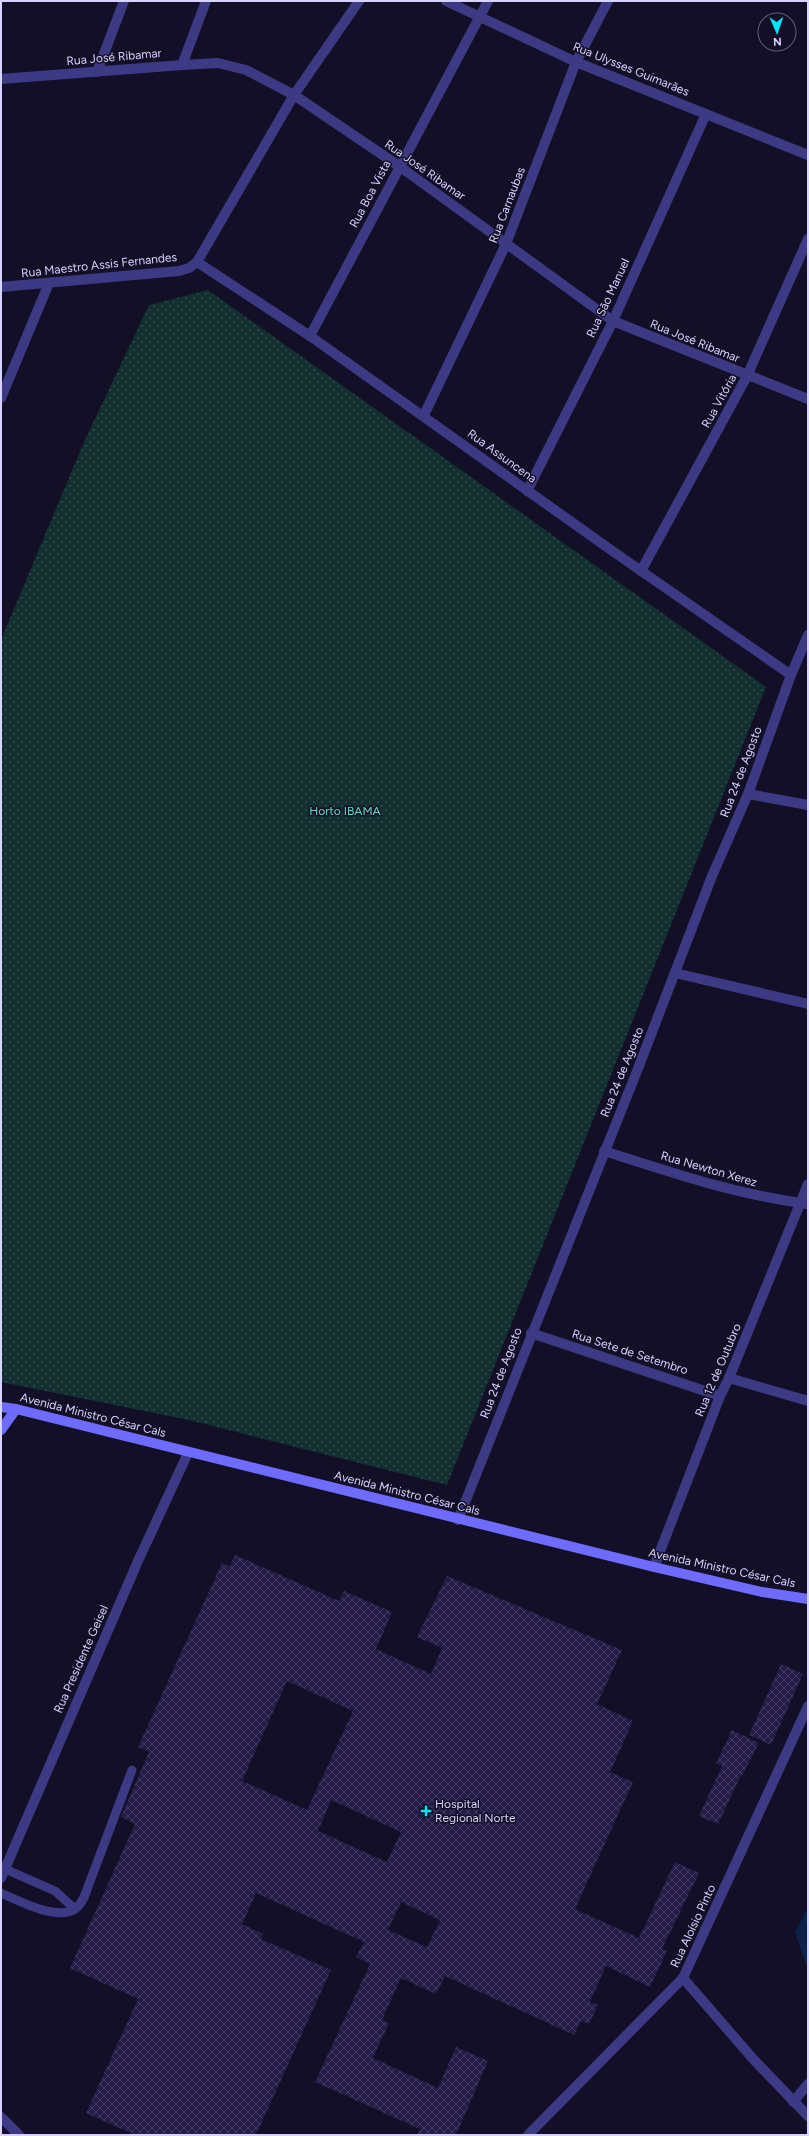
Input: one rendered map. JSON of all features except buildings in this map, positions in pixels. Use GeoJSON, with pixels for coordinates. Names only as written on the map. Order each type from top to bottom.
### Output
{"type":"FeatureCollection","features":[{"type":"Feature","properties":{"kind":"main road","name":"Avenida Ministro César Cals"},"geometry":{"type":"LineString","coordinates":[[1,1407],[16,1409],[458,1520],[654,1567],[762,1592],[808,1599]]}},
{"type":"Feature","properties":{"kind":"main road"},"geometry":{"type":"LineString","coordinates":[[2,1431],[16,1409]]}},
{"type":"Feature","properties":{"kind":"street"},"geometry":{"type":"LineString","coordinates":[[98,72],[124,1]]}},
{"type":"Feature","properties":{"kind":"street"},"geometry":{"type":"LineString","coordinates":[[182,65],[206,1]]}},
{"type":"Feature","properties":{"kind":"street"},"geometry":{"type":"LineString","coordinates":[[197,262],[294,96],[359,1]]}},
{"type":"Feature","properties":{"kind":"street","name":"Rua Ulysses Guimarães"},"geometry":{"type":"LineString","coordinates":[[446,1],[576,62],[808,155]]}},
{"type":"Feature","properties":{"kind":"street","name":"Rua Boa Vista"},"geometry":{"type":"LineString","coordinates":[[310,336],[488,1]]}},
{"type":"Feature","properties":{"kind":"street","name":"Rua Carnaubas"},"geometry":{"type":"LineString","coordinates":[[424,415],[506,244],[576,62],[608,1]]}},
{"type":"Feature","properties":{"kind":"street","name":"Rua José Ribamar"},"geometry":{"type":"LineString","coordinates":[[1,79],[218,63],[246,70],[294,96],[400,166],[613,321],[808,399]]}},
{"type":"Feature","properties":{"kind":"street","name":"Rua São Manuel"},"geometry":{"type":"LineString","coordinates":[[528,491],[613,321],[706,114]]}},
{"type":"Feature","properties":{"kind":"street","name":"Rua Vitória"},"geometry":{"type":"LineString","coordinates":[[641,571],[748,376],[808,239]]}},
{"type":"Feature","properties":{"kind":"street","name":"Rua Maestro Assis Fernandes"},"geometry":{"type":"LineString","coordinates":[[1,287],[179,272],[189,268],[197,262]]}},
{"type":"Feature","properties":{"kind":"street","name":"Rua Assuncena"},"geometry":{"type":"LineString","coordinates":[[197,262],[310,336],[424,415],[528,491],[791,675]]}},
{"type":"Feature","properties":{"kind":"street"},"geometry":{"type":"LineString","coordinates":[[1,398],[49,283]]}},
{"type":"Feature","properties":{"kind":"street","name":"Rua 24 de Agosto"},"geometry":{"type":"LineString","coordinates":[[458,1520],[712,876],[748,794],[791,675],[808,635]]}},
{"type":"Feature","properties":{"kind":"street"},"geometry":{"type":"LineString","coordinates":[[748,794],[808,806]]}},
{"type":"Feature","properties":{"kind":"street"},"geometry":{"type":"LineString","coordinates":[[675,973],[808,1004]]}},
{"type":"Feature","properties":{"kind":"street","name":"Rua Newton Xerez"},"geometry":{"type":"LineString","coordinates":[[604,1150],[696,1181],[751,1195],[805,1203]]}},
{"type":"Feature","properties":{"kind":"street","name":"Rua 12 de Outubro"},"geometry":{"type":"LineString","coordinates":[[654,1567],[720,1396],[805,1203],[808,1184]]}},
{"type":"Feature","properties":{"kind":"street","name":"Rua Sete de Setembro"},"geometry":{"type":"LineString","coordinates":[[531,1333],[720,1396]]}},
{"type":"Feature","properties":{"kind":"street"},"geometry":{"type":"LineString","coordinates":[[729,1378],[808,1401]]}},
{"type":"Feature","properties":{"kind":"street","name":"Rua Presidente Geisel"},"geometry":{"type":"LineString","coordinates":[[3,1873],[135,1568],[188,1452]]}},
{"type":"Feature","properties":{"kind":"street","name":"Rua Aloísio Pinto"},"geometry":{"type":"LineString","coordinates":[[528,2135],[683,1978],[808,1706]]}},
{"type":"Feature","properties":{"kind":"street"},"geometry":{"type":"LineString","coordinates":[[683,1978],[793,2102],[808,2116]]}},
{"type":"Feature","properties":{"kind":"street"},"geometry":{"type":"LineString","coordinates":[[793,2102],[808,2084]]}},
{"type":"Feature","properties":{"kind":"street"},"geometry":{"type":"LineString","coordinates":[[1,2117],[19,2135]]}},
{"type":"Feature","properties":{"kind":"lane"},"geometry":{"type":"LineString","coordinates":[[1,1893],[37,1909],[61,1912],[75,1909],[82,1901],[132,1770]]}},
{"type":"Feature","properties":{"kind":"lane"},"geometry":{"type":"LineString","coordinates":[[3,1873],[55,1891],[75,1909]]}},
{"type":"Feature","properties":{"kind":"green space","name":"Horto IBAMA"},"geometry":{"type":"Polygon","coordinates":[[[208,290],[766,687],[447,1485],[189,1420],[1,1382],[1,640],[84,442],[149,305],[208,290]]]}},
{"type":"Feature","properties":{"kind":"water"},"geometry":{"type":"Polygon","coordinates":[[[808,1908],[808,1963],[806,1965],[795,1932],[808,1908]]]}},
{"type":"Feature","properties":{"kind":"place","name":"Hospital Regional Norte"},"geometry":{"type":"Point","coordinates":[426,1811]}}]}
